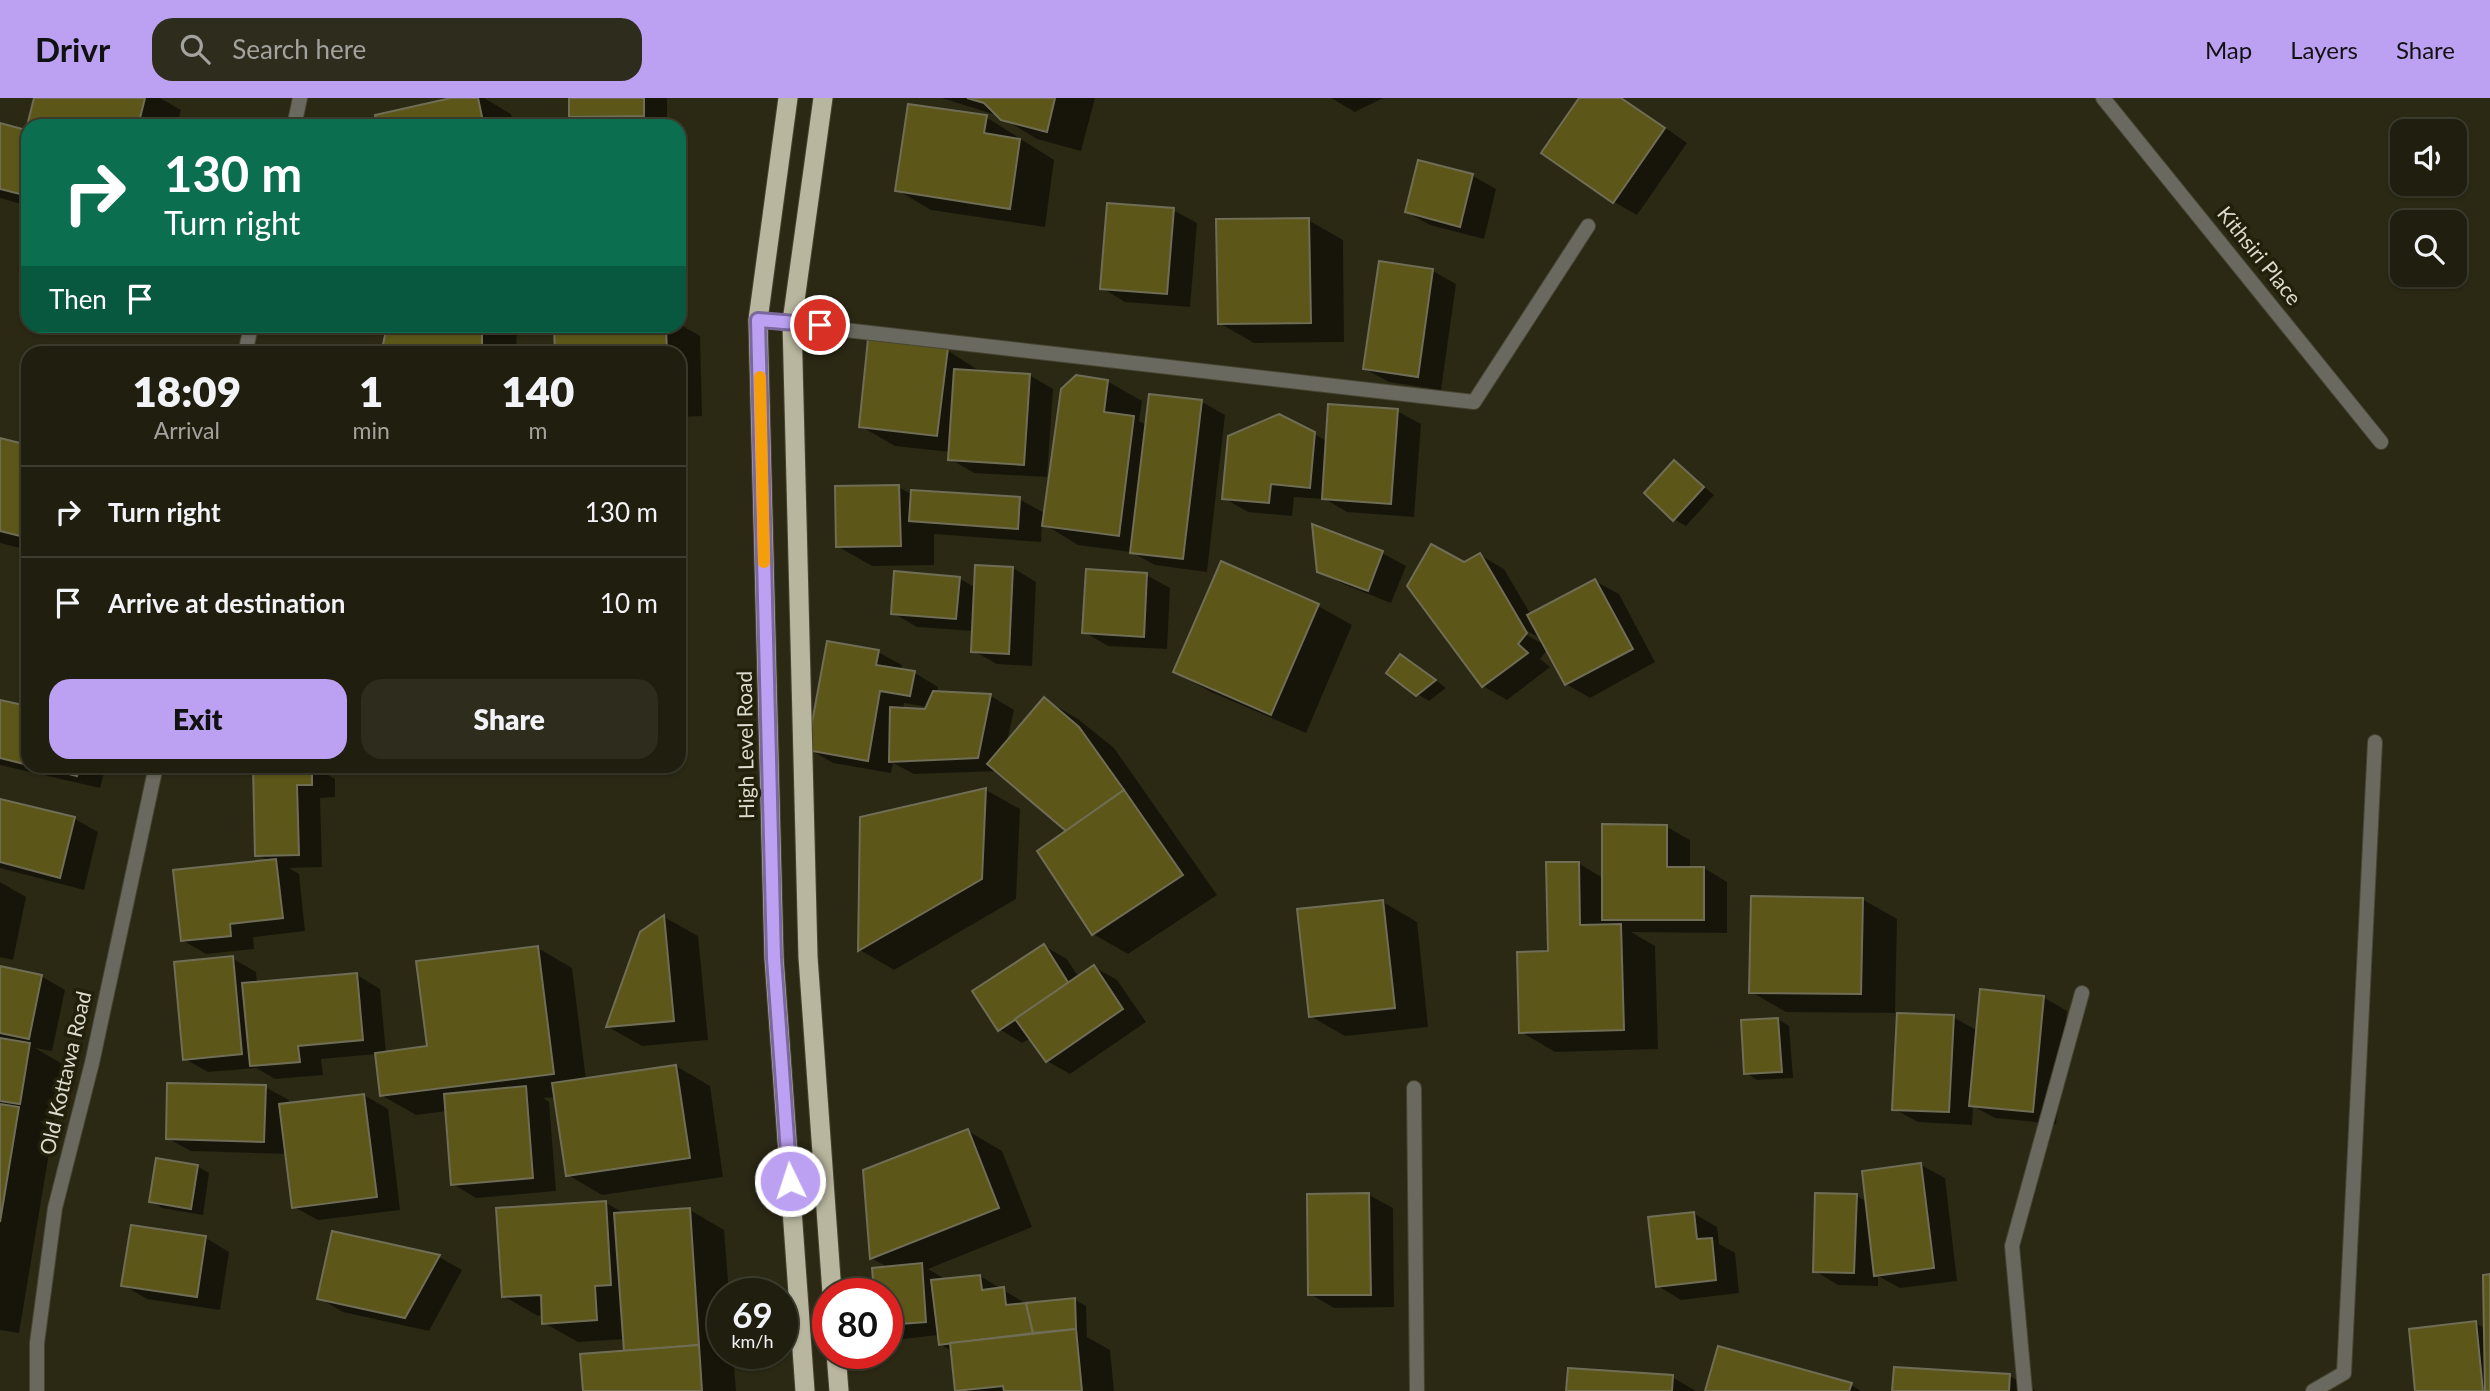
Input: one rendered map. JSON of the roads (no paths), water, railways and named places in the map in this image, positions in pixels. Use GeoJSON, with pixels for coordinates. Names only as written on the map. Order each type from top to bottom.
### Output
{"type":"FeatureCollection","features":[{"type":"Feature","properties":{"kind":"highway","name":"High Level Road"},"geometry":{"type":"LineString","coordinates":[[788,98],[758,320],[774,958],[805,1391]]}},
{"type":"Feature","properties":{"kind":"highway"},"geometry":{"type":"LineString","coordinates":[[822,98],[792,322],[808,957],[831,1278]]}},
{"type":"Feature","properties":{"kind":"highway"},"geometry":{"type":"LineString","coordinates":[[837,1369],[839,1391]]}},
{"type":"Feature","properties":{"kind":"street","name":"Kithsiri Place"},"geometry":{"type":"LineString","coordinates":[[2103,98],[2381,442]]}},
{"type":"Feature","properties":{"kind":"street"},"geometry":{"type":"LineString","coordinates":[[295,119],[296,100]]}},
{"type":"Feature","properties":{"kind":"street"},"geometry":{"type":"LineString","coordinates":[[758,320],[1474,402],[1588,226]]}},
{"type":"Feature","properties":{"kind":"street"},"geometry":{"type":"LineString","coordinates":[[2314,1391],[2344,1373],[2375,742]]}},
{"type":"Feature","properties":{"kind":"street","name":"Old Kottawa Road"},"geometry":{"type":"LineString","coordinates":[[37,1391],[37,1343],[55,1208],[92,1063],[154,773]]}},
{"type":"Feature","properties":{"kind":"street"},"geometry":{"type":"LineString","coordinates":[[2025,1391],[2012,1246],[2082,993]]}},
{"type":"Feature","properties":{"kind":"street"},"geometry":{"type":"LineString","coordinates":[[1414,1088],[1417,1391]]}}]}
